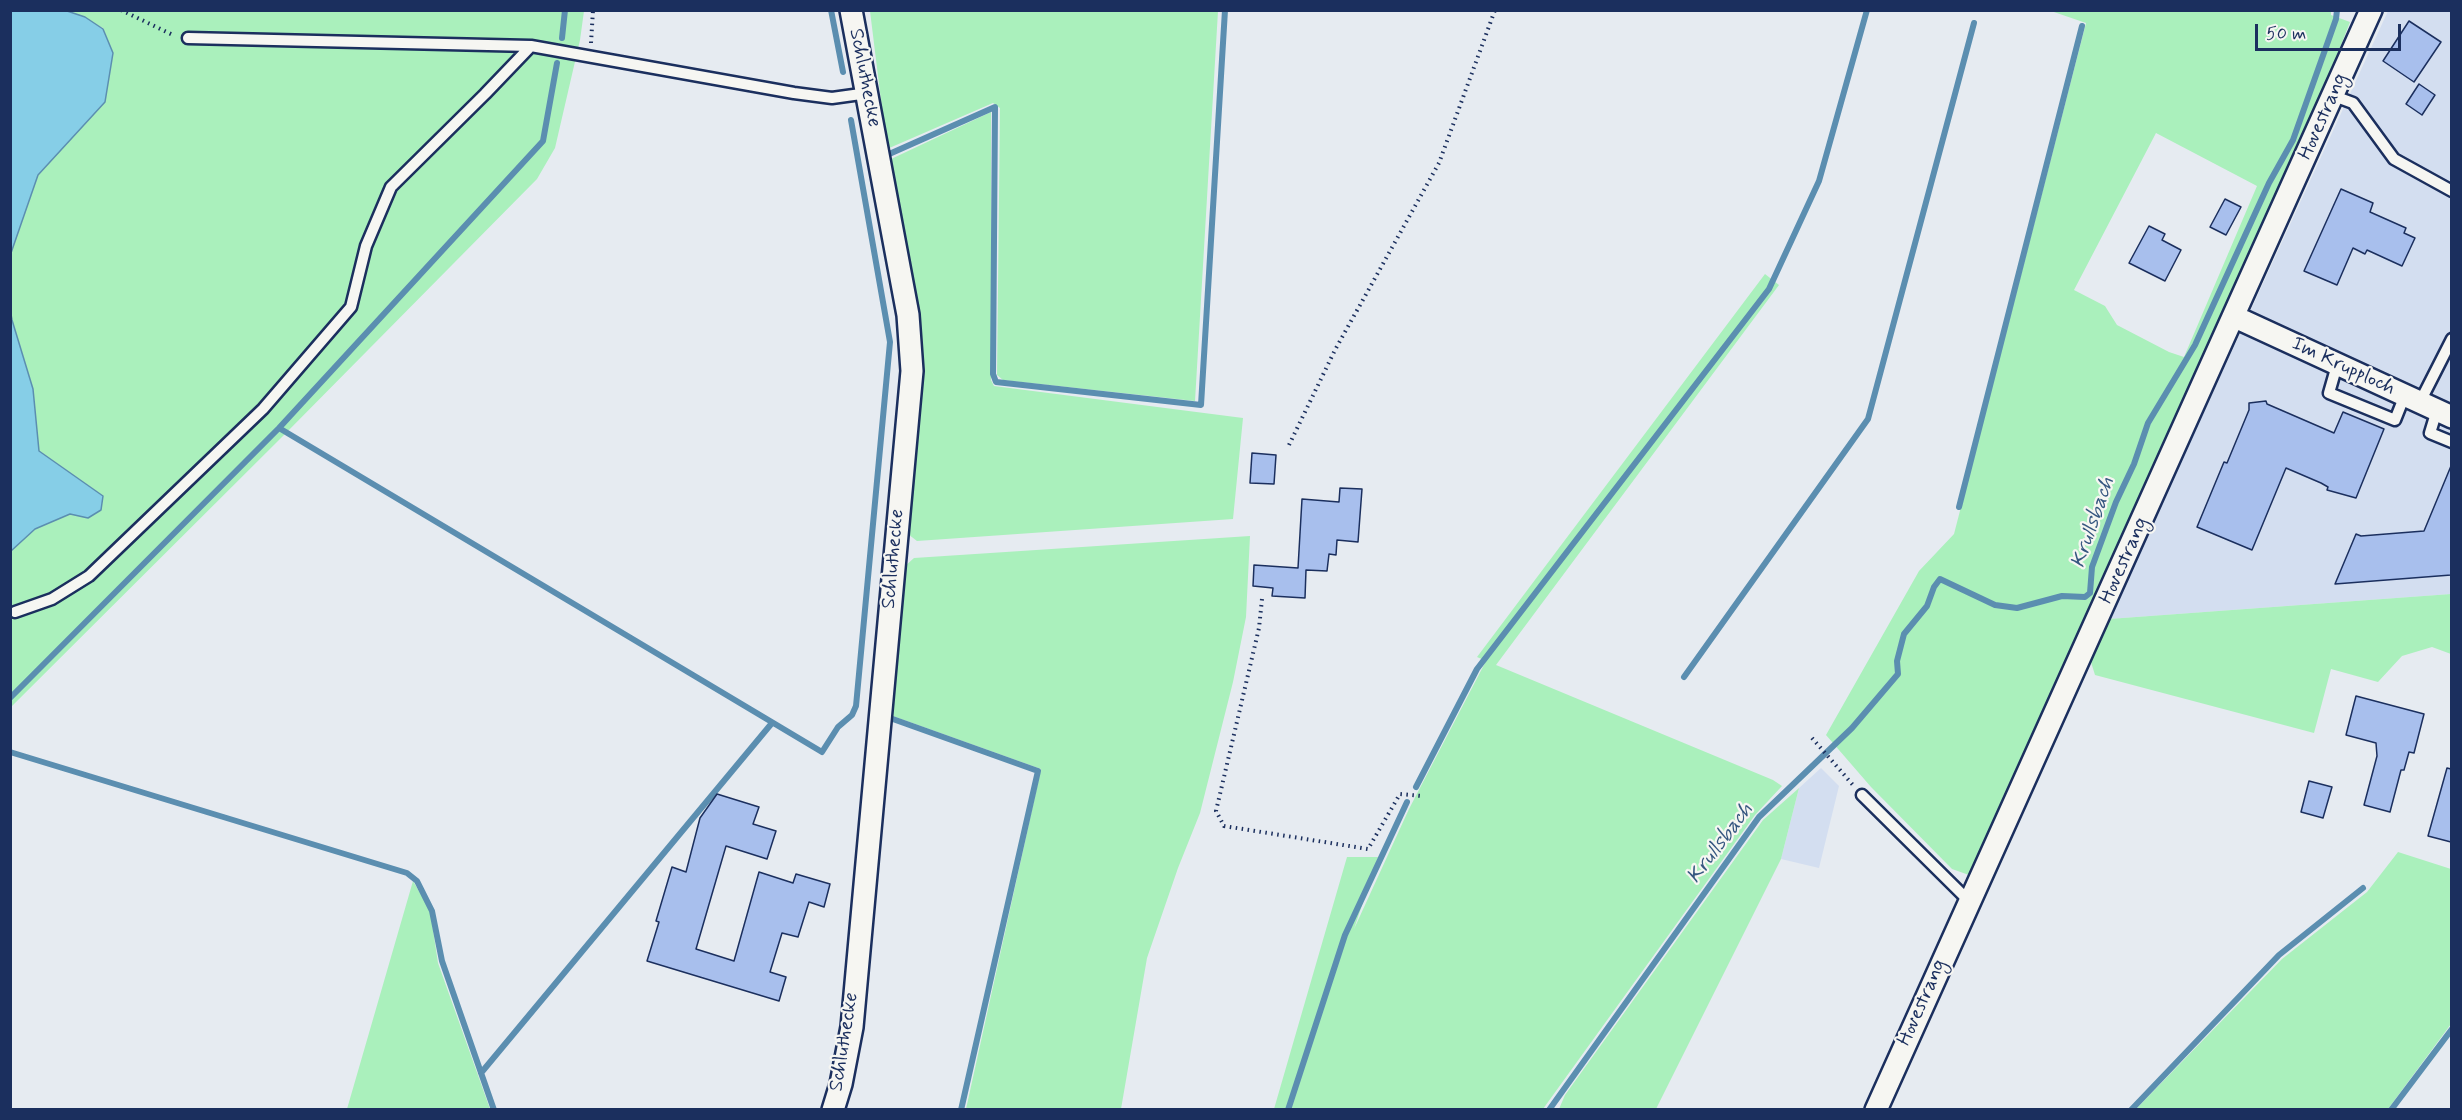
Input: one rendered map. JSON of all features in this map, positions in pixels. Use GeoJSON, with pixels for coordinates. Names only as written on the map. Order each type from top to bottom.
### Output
{"type":"FeatureCollection","features":[{"type":"Feature","properties":{"kind":"street","name":"Schluthecke"},"geometry":{"type":"LineString","coordinates":[[833,1110],[852,1028],[912,372],[908,315],[851,10]]}},
{"type":"Feature","properties":{"kind":"street","name":"Hovestrang"},"geometry":{"type":"LineString","coordinates":[[1875,1110],[2235,317],[2371,10]]}},
{"type":"Feature","properties":{"kind":"street","name":"Im Krupploch"},"geometry":{"type":"LineString","coordinates":[[2235,317],[2428,406]]}},
{"type":"Feature","properties":{"kind":"lane"},"geometry":{"type":"LineString","coordinates":[[188,38],[531,46],[794,93],[832,98],[868,93]]}},
{"type":"Feature","properties":{"kind":"lane"},"geometry":{"type":"LineString","coordinates":[[15,612],[52,600],[89,576],[263,409],[351,308],[366,246],[391,187],[531,46]]}},
{"type":"Feature","properties":{"kind":"lane"},"geometry":{"type":"LineString","coordinates":[[2334,96],[2353,103],[2394,159],[2451,191]]}},
{"type":"Feature","properties":{"kind":"lane"},"geometry":{"type":"LineString","coordinates":[[2451,339],[2428,406],[2430,433],[2451,442]]}},
{"type":"Feature","properties":{"kind":"lane"},"geometry":{"type":"LineString","coordinates":[[2337,364],[2329,393],[2395,420],[2428,406]]}},
{"type":"Feature","properties":{"kind":"lane"},"geometry":{"type":"LineString","coordinates":[[1862,795],[1969,901]]}},
{"type":"Feature","properties":{"kind":"path"},"geometry":{"type":"LineString","coordinates":[[122,10],[171,35],[188,38]]}},
{"type":"Feature","properties":{"kind":"path"},"geometry":{"type":"LineString","coordinates":[[590,56],[593,10]]}},
{"type":"Feature","properties":{"kind":"path"},"geometry":{"type":"LineString","coordinates":[[1289,445],[1335,350],[1439,163],[1495,10]]}},
{"type":"Feature","properties":{"kind":"path"},"geometry":{"type":"LineString","coordinates":[[1262,599],[1259,628],[1216,811],[1224,826],[1368,849],[1400,794],[1422,796]]}},
{"type":"Feature","properties":{"kind":"path"},"geometry":{"type":"LineString","coordinates":[[1812,738],[1862,795]]}},
{"type":"Feature","properties":{"kind":"shaded area"},"geometry":{"type":"Polygon","coordinates":[[[2388,11],[2451,11],[2451,594],[2109,619],[2388,11]]]}},
{"type":"Feature","properties":{"kind":"shaded area"},"geometry":{"type":"Polygon","coordinates":[[[1821,768],[1839,786],[1819,868],[1781,859],[1799,788],[1821,768]]]}},
{"type":"Feature","properties":{"kind":"green space"},"geometry":{"type":"Polygon","coordinates":[[[2331,10],[2331,15],[2350,22],[2318,104],[2079,639],[1969,875],[1952,869],[1871,787],[1826,735],[1919,571],[1954,534],[2086,23],[2051,11],[2331,10]],[[2156,133],[2074,290],[2105,306],[2117,325],[2169,352],[2184,357],[2257,186],[2156,133]]]}},
{"type":"Feature","properties":{"kind":"green space"},"geometry":{"type":"Polygon","coordinates":[[[67,11],[584,11],[580,40],[555,148],[537,179],[11,707],[11,551],[35,529],[70,514],[88,518],[100,510],[103,496],[39,451],[33,389],[12,320],[10,253],[38,175],[105,102],[113,53],[103,28],[67,11]]]}},
{"type":"Feature","properties":{"kind":"green space"},"geometry":{"type":"Polygon","coordinates":[[[870,11],[1218,11],[1195,401],[1003,380],[997,375],[1000,108],[993,103],[887,149],[870,11]]]}},
{"type":"Feature","properties":{"kind":"green space"},"geometry":{"type":"Polygon","coordinates":[[[991,112],[991,380],[994,386],[1243,418],[1233,519],[917,541],[904,531],[918,375],[889,160],[991,112]]]}},
{"type":"Feature","properties":{"kind":"green space"},"geometry":{"type":"Polygon","coordinates":[[[1765,274],[1779,285],[1496,665],[1773,780],[1782,786],[1755,815],[1543,1109],[1274,1109],[1347,857],[1378,857],[1354,929],[1409,809],[1486,661],[1477,657],[1765,274]]]}},
{"type":"Feature","properties":{"kind":"green space"},"geometry":{"type":"Polygon","coordinates":[[[1250,536],[1246,617],[1233,682],[1200,813],[1147,958],[1121,1109],[966,1109],[1041,769],[890,715],[904,567],[914,558],[1250,536]]]}},
{"type":"Feature","properties":{"kind":"green space"},"geometry":{"type":"Polygon","coordinates":[[[2451,594],[2451,654],[2432,647],[2402,656],[2378,682],[2331,669],[2314,733],[2095,675],[2090,659],[2109,619],[2451,594]]]}},
{"type":"Feature","properties":{"kind":"green space"},"geometry":{"type":"Polygon","coordinates":[[[1799,788],[1781,859],[1656,1109],[1559,1109],[1565,1095],[1763,820],[1799,788]]]}},
{"type":"Feature","properties":{"kind":"green space"},"geometry":{"type":"Polygon","coordinates":[[[2398,852],[2451,869],[2451,1024],[2388,1109],[2136,1109],[2282,959],[2367,892],[2398,852]]]}},
{"type":"Feature","properties":{"kind":"green space"},"geometry":{"type":"Polygon","coordinates":[[[413,881],[430,910],[438,963],[490,1109],[347,1109],[413,881]]]}},
{"type":"Feature","properties":{"kind":"water"},"geometry":{"type":"Polygon","coordinates":[[[11,10],[67,11],[85,17],[103,29],[113,53],[105,102],[38,175],[11,253],[11,10]]]}},
{"type":"Feature","properties":{"kind":"water"},"geometry":{"type":"Polygon","coordinates":[[[10,309],[33,389],[39,451],[103,496],[101,510],[88,518],[70,514],[35,529],[11,551],[10,309]]]}},
{"type":"Feature","properties":{"kind":"building"},"geometry":{"type":"Polygon","coordinates":[[[2409,21],[2441,42],[2414,82],[2383,61],[2409,21]]]}},
{"type":"Feature","properties":{"kind":"building"},"geometry":{"type":"Polygon","coordinates":[[[2419,84],[2435,95],[2422,115],[2406,104],[2419,84]]]}},
{"type":"Feature","properties":{"kind":"building"},"geometry":{"type":"Polygon","coordinates":[[[2341,189],[2373,203],[2370,212],[2406,228],[2404,233],[2415,238],[2402,266],[2367,250],[2365,254],[2353,248],[2337,285],[2304,271],[2341,189]]]}},
{"type":"Feature","properties":{"kind":"building"},"geometry":{"type":"Polygon","coordinates":[[[2225,199],[2241,207],[2226,235],[2210,227],[2225,199]]]}},
{"type":"Feature","properties":{"kind":"building"},"geometry":{"type":"Polygon","coordinates":[[[2149,226],[2165,234],[2162,240],[2181,250],[2165,281],[2129,263],[2149,226]]]}},
{"type":"Feature","properties":{"kind":"building"},"geometry":{"type":"Polygon","coordinates":[[[2266,401],[2267,404],[2334,433],[2343,412],[2384,429],[2356,498],[2327,490],[2328,487],[2321,483],[2286,468],[2252,550],[2197,527],[2224,462],[2227,463],[2249,410],[2249,403],[2266,401]]]}},
{"type":"Feature","properties":{"kind":"building"},"geometry":{"type":"Polygon","coordinates":[[[1252,453],[1276,455],[1274,484],[1250,483],[1252,453]]]}},
{"type":"Feature","properties":{"kind":"building"},"geometry":{"type":"Polygon","coordinates":[[[2451,466],[2451,575],[2335,584],[2356,534],[2361,536],[2424,531],[2451,466]]]}},
{"type":"Feature","properties":{"kind":"building"},"geometry":{"type":"Polygon","coordinates":[[[1340,488],[1362,489],[1358,542],[1337,540],[1336,555],[1329,554],[1327,571],[1306,570],[1305,598],[1272,596],[1273,588],[1253,586],[1254,565],[1298,568],[1302,499],[1339,502],[1340,488]]]}},
{"type":"Feature","properties":{"kind":"building"},"geometry":{"type":"Polygon","coordinates":[[[2356,696],[2424,714],[2414,753],[2409,752],[2404,770],[2401,770],[2390,812],[2364,805],[2377,756],[2376,743],[2346,735],[2356,696]]]}},
{"type":"Feature","properties":{"kind":"building"},"geometry":{"type":"Polygon","coordinates":[[[2447,768],[2451,769],[2451,842],[2428,836],[2447,768]]]}},
{"type":"Feature","properties":{"kind":"building"},"geometry":{"type":"Polygon","coordinates":[[[2309,781],[2332,787],[2323,818],[2301,812],[2309,781]]]}},
{"type":"Feature","properties":{"kind":"building"},"geometry":{"type":"Polygon","coordinates":[[[717,794],[759,807],[753,824],[776,831],[767,859],[726,846],[696,949],[734,961],[759,872],[793,883],[796,874],[830,884],[824,907],[809,902],[798,937],[782,933],[770,972],[786,977],[779,1001],[647,961],[672,867],[686,872],[700,818],[717,794]]]}},
{"type":"Feature","properties":{"kind":"waterway"},"geometry":{"type":"LineString","coordinates":[[562,38],[565,10]]}},
{"type":"Feature","properties":{"kind":"waterway"},"geometry":{"type":"LineString","coordinates":[[831,10],[843,72]]}},
{"type":"Feature","properties":{"kind":"waterway"},"geometry":{"type":"LineString","coordinates":[[887,155],[995,107],[993,374],[996,382],[1201,405],[1225,10]]}},
{"type":"Feature","properties":{"kind":"waterway"},"geometry":{"type":"LineString","coordinates":[[1416,787],[1477,669],[1769,289],[1819,181],[1867,10]]}},
{"type":"Feature","properties":{"kind":"waterway","name":"Krullsbach"},"geometry":{"type":"LineString","coordinates":[[1549,1110],[1759,817],[1852,728],[1898,674],[1897,661],[1904,634],[1927,606],[1934,587],[1940,579],[1995,605],[2017,608],[2062,596],[2085,597],[2090,593],[2092,567],[2116,502],[2134,464],[2148,423],[2195,345],[2269,183],[2293,140],[2336,19],[2337,10]]}},
{"type":"Feature","properties":{"kind":"waterway"},"geometry":{"type":"LineString","coordinates":[[1684,677],[1868,419],[1974,23]]}},
{"type":"Feature","properties":{"kind":"waterway"},"geometry":{"type":"LineString","coordinates":[[1959,507],[2082,26]]}},
{"type":"Feature","properties":{"kind":"waterway"},"geometry":{"type":"LineString","coordinates":[[10,698],[279,428],[543,141],[557,63]]}},
{"type":"Feature","properties":{"kind":"waterway"},"geometry":{"type":"LineString","coordinates":[[279,428],[822,752],[838,727],[852,715],[856,706],[890,342],[851,120]]}},
{"type":"Feature","properties":{"kind":"waterway"},"geometry":{"type":"LineString","coordinates":[[890,718],[1038,771],[961,1110]]}},
{"type":"Feature","properties":{"kind":"waterway"},"geometry":{"type":"LineString","coordinates":[[481,1073],[772,723]]}},
{"type":"Feature","properties":{"kind":"waterway"},"geometry":{"type":"LineString","coordinates":[[10,752],[407,873],[417,881],[432,911],[442,961],[494,1110]]}},
{"type":"Feature","properties":{"kind":"waterway"},"geometry":{"type":"LineString","coordinates":[[1288,1110],[1345,935],[1407,802]]}},
{"type":"Feature","properties":{"kind":"waterway"},"geometry":{"type":"LineString","coordinates":[[2131,1110],[2279,955],[2363,888]]}},
{"type":"Feature","properties":{"kind":"waterway"},"geometry":{"type":"LineString","coordinates":[[2391,1110],[2452,1029]]}}]}
